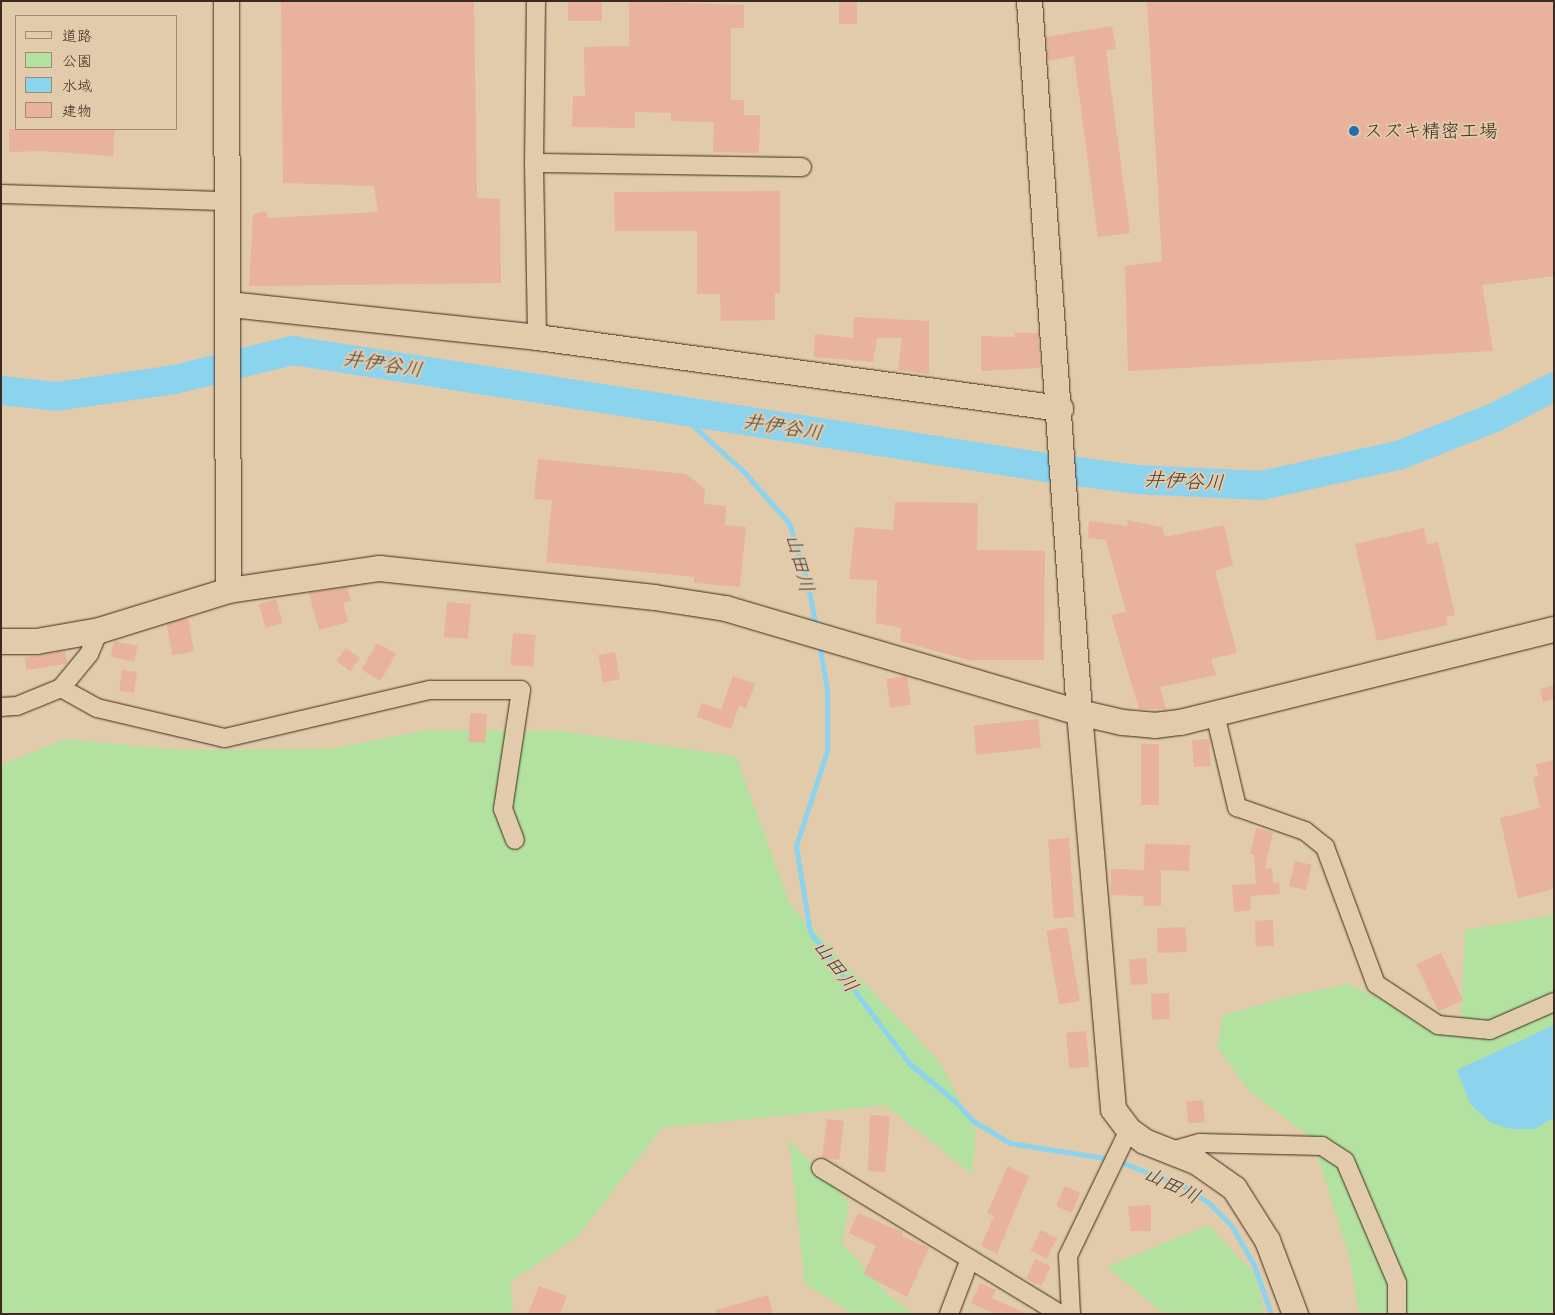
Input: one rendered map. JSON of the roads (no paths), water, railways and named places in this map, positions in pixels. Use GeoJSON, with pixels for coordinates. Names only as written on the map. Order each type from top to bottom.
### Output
{"type":"FeatureCollection","features":[{"type":"Feature","properties":{"kind":"street"},"geometry":{"type":"LineString","coordinates":[[226,1],[229,312],[226,398],[228,590]]}},
{"type":"Feature","properties":{"kind":"street"},"geometry":{"type":"LineString","coordinates":[[536,1],[534,163],[537,337]]}},
{"type":"Feature","properties":{"kind":"street"},"geometry":{"type":"LineString","coordinates":[[1029,1],[1061,420],[1079,712],[1112,1109],[1126,1136],[1197,1162],[1234,1188],[1267,1240],[1295,1314]]}},
{"type":"Feature","properties":{"kind":"street"},"geometry":{"type":"LineString","coordinates":[[534,163],[802,167]]}},
{"type":"Feature","properties":{"kind":"street"},"geometry":{"type":"LineString","coordinates":[[1,194],[228,201]]}},
{"type":"Feature","properties":{"kind":"street"},"geometry":{"type":"LineString","coordinates":[[229,312],[537,337],[1061,420]]}},
{"type":"Feature","properties":{"kind":"street"},"geometry":{"type":"LineString","coordinates":[[1,641],[36,641],[99,630],[228,590],[378,568],[654,597],[725,608],[834,638],[1079,712],[1122,722],[1154,725],[1215,714],[1554,629]]}},
{"type":"Feature","properties":{"kind":"street"},"geometry":{"type":"LineString","coordinates":[[1,707],[17,706],[61,688],[89,654],[99,630]]}},
{"type":"Feature","properties":{"kind":"street"},"geometry":{"type":"LineString","coordinates":[[61,688],[97,708],[225,738],[430,690],[521,690],[503,809],[515,840]]}},
{"type":"Feature","properties":{"kind":"street"},"geometry":{"type":"LineString","coordinates":[[1215,714],[1237,807],[1305,831],[1325,847],[1376,984],[1438,1025],[1490,1030],[1554,1002]]}},
{"type":"Feature","properties":{"kind":"street"},"geometry":{"type":"LineString","coordinates":[[1071,1314],[1068,1256],[1109,1175],[1126,1136]]}},
{"type":"Feature","properties":{"kind":"street"},"geometry":{"type":"LineString","coordinates":[[1168,1152],[1200,1143],[1322,1146],[1345,1161],[1397,1283],[1397,1314]]}},
{"type":"Feature","properties":{"kind":"street"},"geometry":{"type":"LineString","coordinates":[[821,1168],[1060,1314]]}},
{"type":"Feature","properties":{"kind":"street"},"geometry":{"type":"LineString","coordinates":[[950,1314],[970,1259]]}},
{"type":"Feature","properties":{"kind":"water"},"geometry":{"type":"Polygon","coordinates":[[[1554,1025],[1554,1117],[1535,1129],[1512,1129],[1491,1123],[1470,1104],[1457,1070],[1554,1025]]]}},
{"type":"Feature","properties":{"kind":"waterway","name":"井伊谷川"},"geometry":{"type":"LineString","coordinates":[[1,390],[56,396],[174,379],[292,350],[1046,467],[1137,479],[1261,485],[1398,455],[1494,417],[1554,386]]}},
{"type":"Feature","properties":{"kind":"waterway","name":"山田川"},"geometry":{"type":"LineString","coordinates":[[677,411],[744,472],[789,523],[807,581],[816,627]]}},
{"type":"Feature","properties":{"kind":"waterway","name":"山田川"},"geometry":{"type":"LineString","coordinates":[[819,643],[827,690],[827,751],[796,846],[810,932],[909,1063],[956,1102],[972,1120],[1010,1143],[1110,1159]]}},
{"type":"Feature","properties":{"kind":"waterway","name":"山田川"},"geometry":{"type":"LineString","coordinates":[[1118,1161],[1185,1187],[1210,1204],[1231,1225],[1254,1265],[1271,1314]]}},
{"type":"Feature","properties":{"kind":"place","name":"スズキ精密工場"},"geometry":{"type":"Point","coordinates":[1354,131]}}]}
